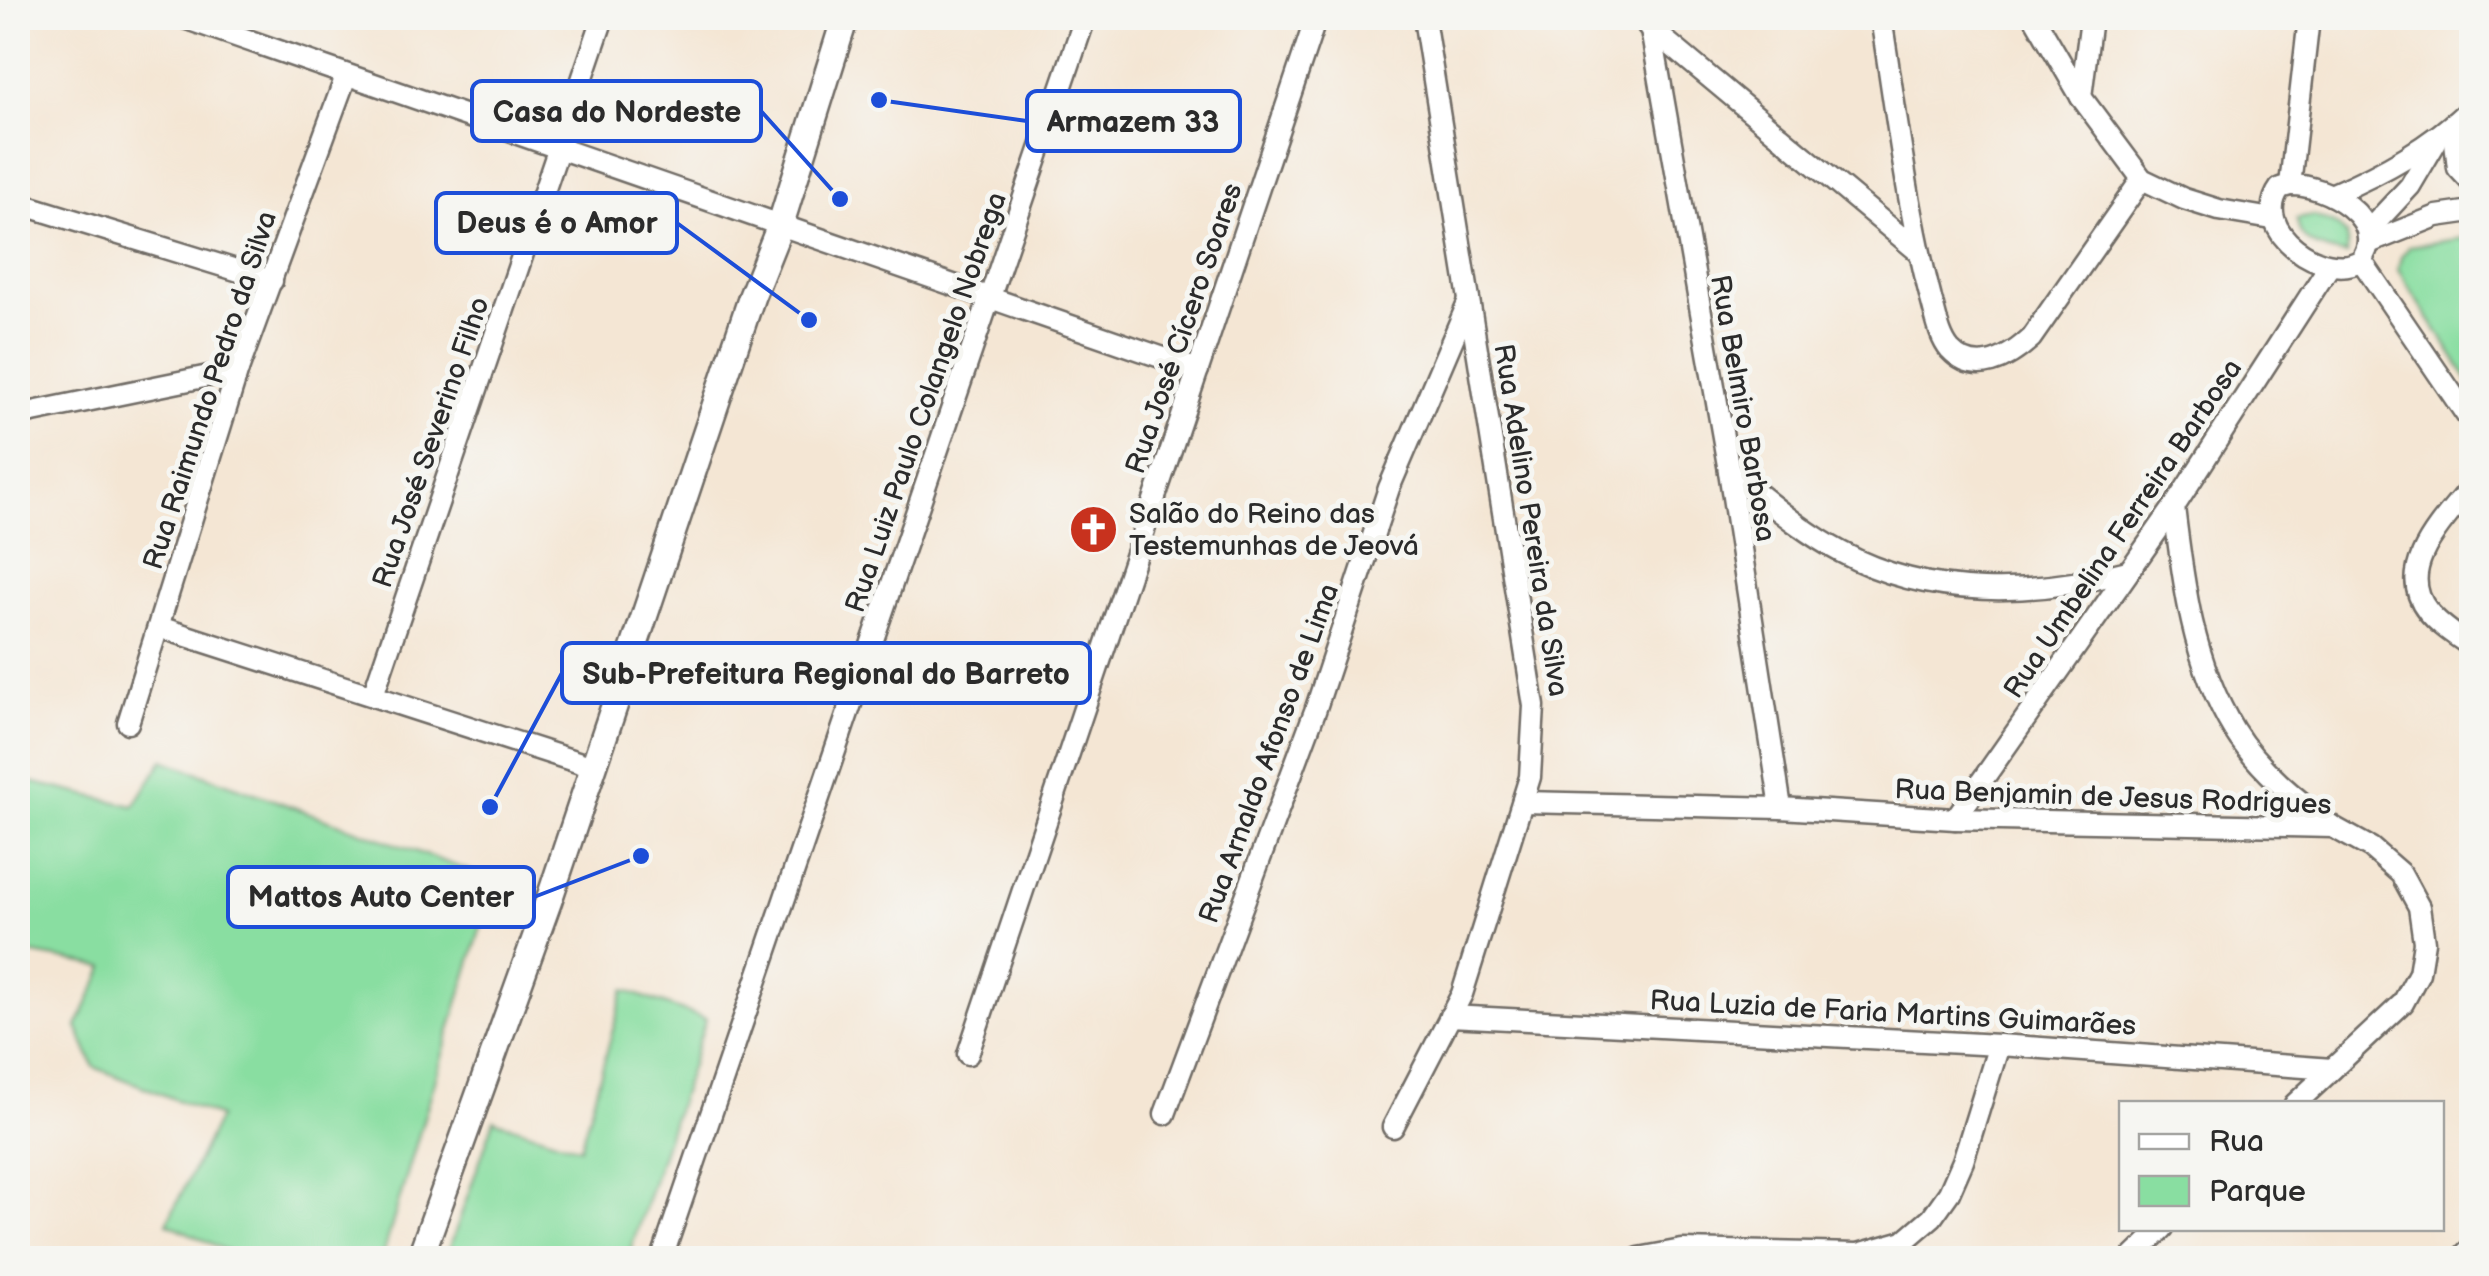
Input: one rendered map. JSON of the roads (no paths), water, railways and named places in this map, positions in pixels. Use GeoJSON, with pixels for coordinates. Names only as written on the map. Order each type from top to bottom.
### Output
{"type":"FeatureCollection","features":[{"type":"Feature","properties":{"kind":"street"},"geometry":{"type":"LineString","coordinates":[[184,18],[1198,370]]}},
{"type":"Feature","properties":{"kind":"street","name":"Rua José Severino Filho"},"geometry":{"type":"LineString","coordinates":[[373,695],[603,18]]}},
{"type":"Feature","properties":{"kind":"street"},"geometry":{"type":"LineString","coordinates":[[420,1258],[593,767],[752,296],[780,226],[845,18]]}},
{"type":"Feature","properties":{"kind":"street","name":"Rua Luiz Paulo Colangelo Nobrega"},"geometry":{"type":"LineString","coordinates":[[662,1258],[1085,18]]}},
{"type":"Feature","properties":{"kind":"street","name":"Rua José Cícero Soares"},"geometry":{"type":"LineString","coordinates":[[968,1054],[1316,18]]}},
{"type":"Feature","properties":{"kind":"street","name":"Rua Adelino Pereira da Silva"},"geometry":{"type":"LineString","coordinates":[[1392,1127],[1462,994],[1530,777],[1534,706],[1424,18]]}},
{"type":"Feature","properties":{"kind":"street"},"geometry":{"type":"LineString","coordinates":[[1881,18],[1918,252],[1940,331],[1949,349],[1964,360],[1980,364],[2000,361],[2013,355],[2030,338],[2142,179]]}},
{"type":"Feature","properties":{"kind":"street"},"geometry":{"type":"LineString","coordinates":[[2035,18],[2081,96],[2142,179],[2219,210],[2272,219]]}},
{"type":"Feature","properties":{"kind":"street"},"geometry":{"type":"LineString","coordinates":[[2081,96],[2091,18]]}},
{"type":"Feature","properties":{"kind":"street"},"geometry":{"type":"LineString","coordinates":[[2290,185],[2309,18]]}},
{"type":"Feature","properties":{"kind":"street"},"geometry":{"type":"LineString","coordinates":[[1646,21],[1918,252]]}},
{"type":"Feature","properties":{"kind":"street","name":"Rua Belmiro Barbosa"},"geometry":{"type":"LineString","coordinates":[[1646,21],[1729,470],[1781,808]]}},
{"type":"Feature","properties":{"kind":"street","name":"Rua Raimundo Pedro da Silva"},"geometry":{"type":"LineString","coordinates":[[128,723],[238,370],[346,76]]}},
{"type":"Feature","properties":{"kind":"street"},"geometry":{"type":"LineString","coordinates":[[2331,195],[2383,173],[2446,131],[2472,107]]}},
{"type":"Feature","properties":{"kind":"street"},"geometry":{"type":"LineString","coordinates":[[2446,131],[2458,168],[2472,183]]}},
{"type":"Feature","properties":{"kind":"street"},"geometry":{"type":"LineString","coordinates":[[2446,131],[2410,186],[2366,245],[2346,267],[2330,266],[2291,244],[2272,219],[2272,199],[2280,188],[2290,185],[2315,187],[2359,216],[2366,245],[2472,423]]}},
{"type":"Feature","properties":{"kind":"street"},"geometry":{"type":"LineString","coordinates":[[18,203],[272,281]]}},
{"type":"Feature","properties":{"kind":"street"},"geometry":{"type":"LineString","coordinates":[[2366,245],[2437,216],[2472,211]]}},
{"type":"Feature","properties":{"kind":"street","name":"Rua Umbelina Ferreira Barbosa"},"geometry":{"type":"LineString","coordinates":[[1955,819],[2174,507],[2330,266]]}},
{"type":"Feature","properties":{"kind":"street","name":"Rua Arnaldo Afonso de Lima"},"geometry":{"type":"LineString","coordinates":[[1165,1114],[1315,710],[1389,488],[1470,300]]}},
{"type":"Feature","properties":{"kind":"street"},"geometry":{"type":"LineString","coordinates":[[18,414],[238,370]]}},
{"type":"Feature","properties":{"kind":"street"},"geometry":{"type":"LineString","coordinates":[[1729,470],[1789,518],[1843,554],[1904,577],[1970,588],[2020,590],[2080,584],[2128,571]]}},
{"type":"Feature","properties":{"kind":"street"},"geometry":{"type":"LineString","coordinates":[[2472,486],[2420,557],[2415,578],[2426,609],[2472,647]]}},
{"type":"Feature","properties":{"kind":"street"},"geometry":{"type":"LineString","coordinates":[[2174,507],[2184,587],[2202,660],[2234,731],[2299,802],[2333,828]]}},
{"type":"Feature","properties":{"kind":"street"},"geometry":{"type":"LineString","coordinates":[[159,628],[593,767]]}},
{"type":"Feature","properties":{"kind":"street","name":"Rua Benjamin de Jesus Rodrigues"},"geometry":{"type":"LineString","coordinates":[[1523,802],[1781,808],[1955,819],[2333,828],[2371,848],[2402,874],[2419,908],[2424,942],[2418,973],[2402,1003],[2298,1101]]}},
{"type":"Feature","properties":{"kind":"street","name":"Rua Luzia de Faria Martins Guimarães"},"geometry":{"type":"LineString","coordinates":[[1450,1016],[1999,1045],[2332,1069]]}},
{"type":"Feature","properties":{"kind":"street"},"geometry":{"type":"LineString","coordinates":[[1639,1258],[1682,1250],[1858,1254],[1904,1241],[1932,1217],[1949,1193],[1963,1161],[1999,1045]]}},
{"type":"Feature","properties":{"kind":"street"},"geometry":{"type":"LineString","coordinates":[[2132,1258],[2160,1231]]}},
{"type":"Feature","properties":{"kind":"street"},"geometry":{"type":"LineString","coordinates":[[2461,1258],[2472,1247]]}},
{"type":"Feature","properties":{"kind":"place","name":"Armazem 33"},"geometry":{"type":"Point","coordinates":[879,100]}},
{"type":"Feature","properties":{"kind":"place","name":"Casa do Nordeste"},"geometry":{"type":"Point","coordinates":[840,199]}},
{"type":"Feature","properties":{"kind":"place","name":"Deus é o Amor"},"geometry":{"type":"Point","coordinates":[809,320]}},
{"type":"Feature","properties":{"kind":"place","name":"Salão do Reino das Testemunhas de Jeová"},"geometry":{"type":"Point","coordinates":[1094,529]}},
{"type":"Feature","properties":{"kind":"place","name":"Sub-Prefeitura Regional do Barreto"},"geometry":{"type":"Point","coordinates":[490,807]}},
{"type":"Feature","properties":{"kind":"place","name":"Mattos Auto Center"},"geometry":{"type":"Point","coordinates":[641,856]}}]}
